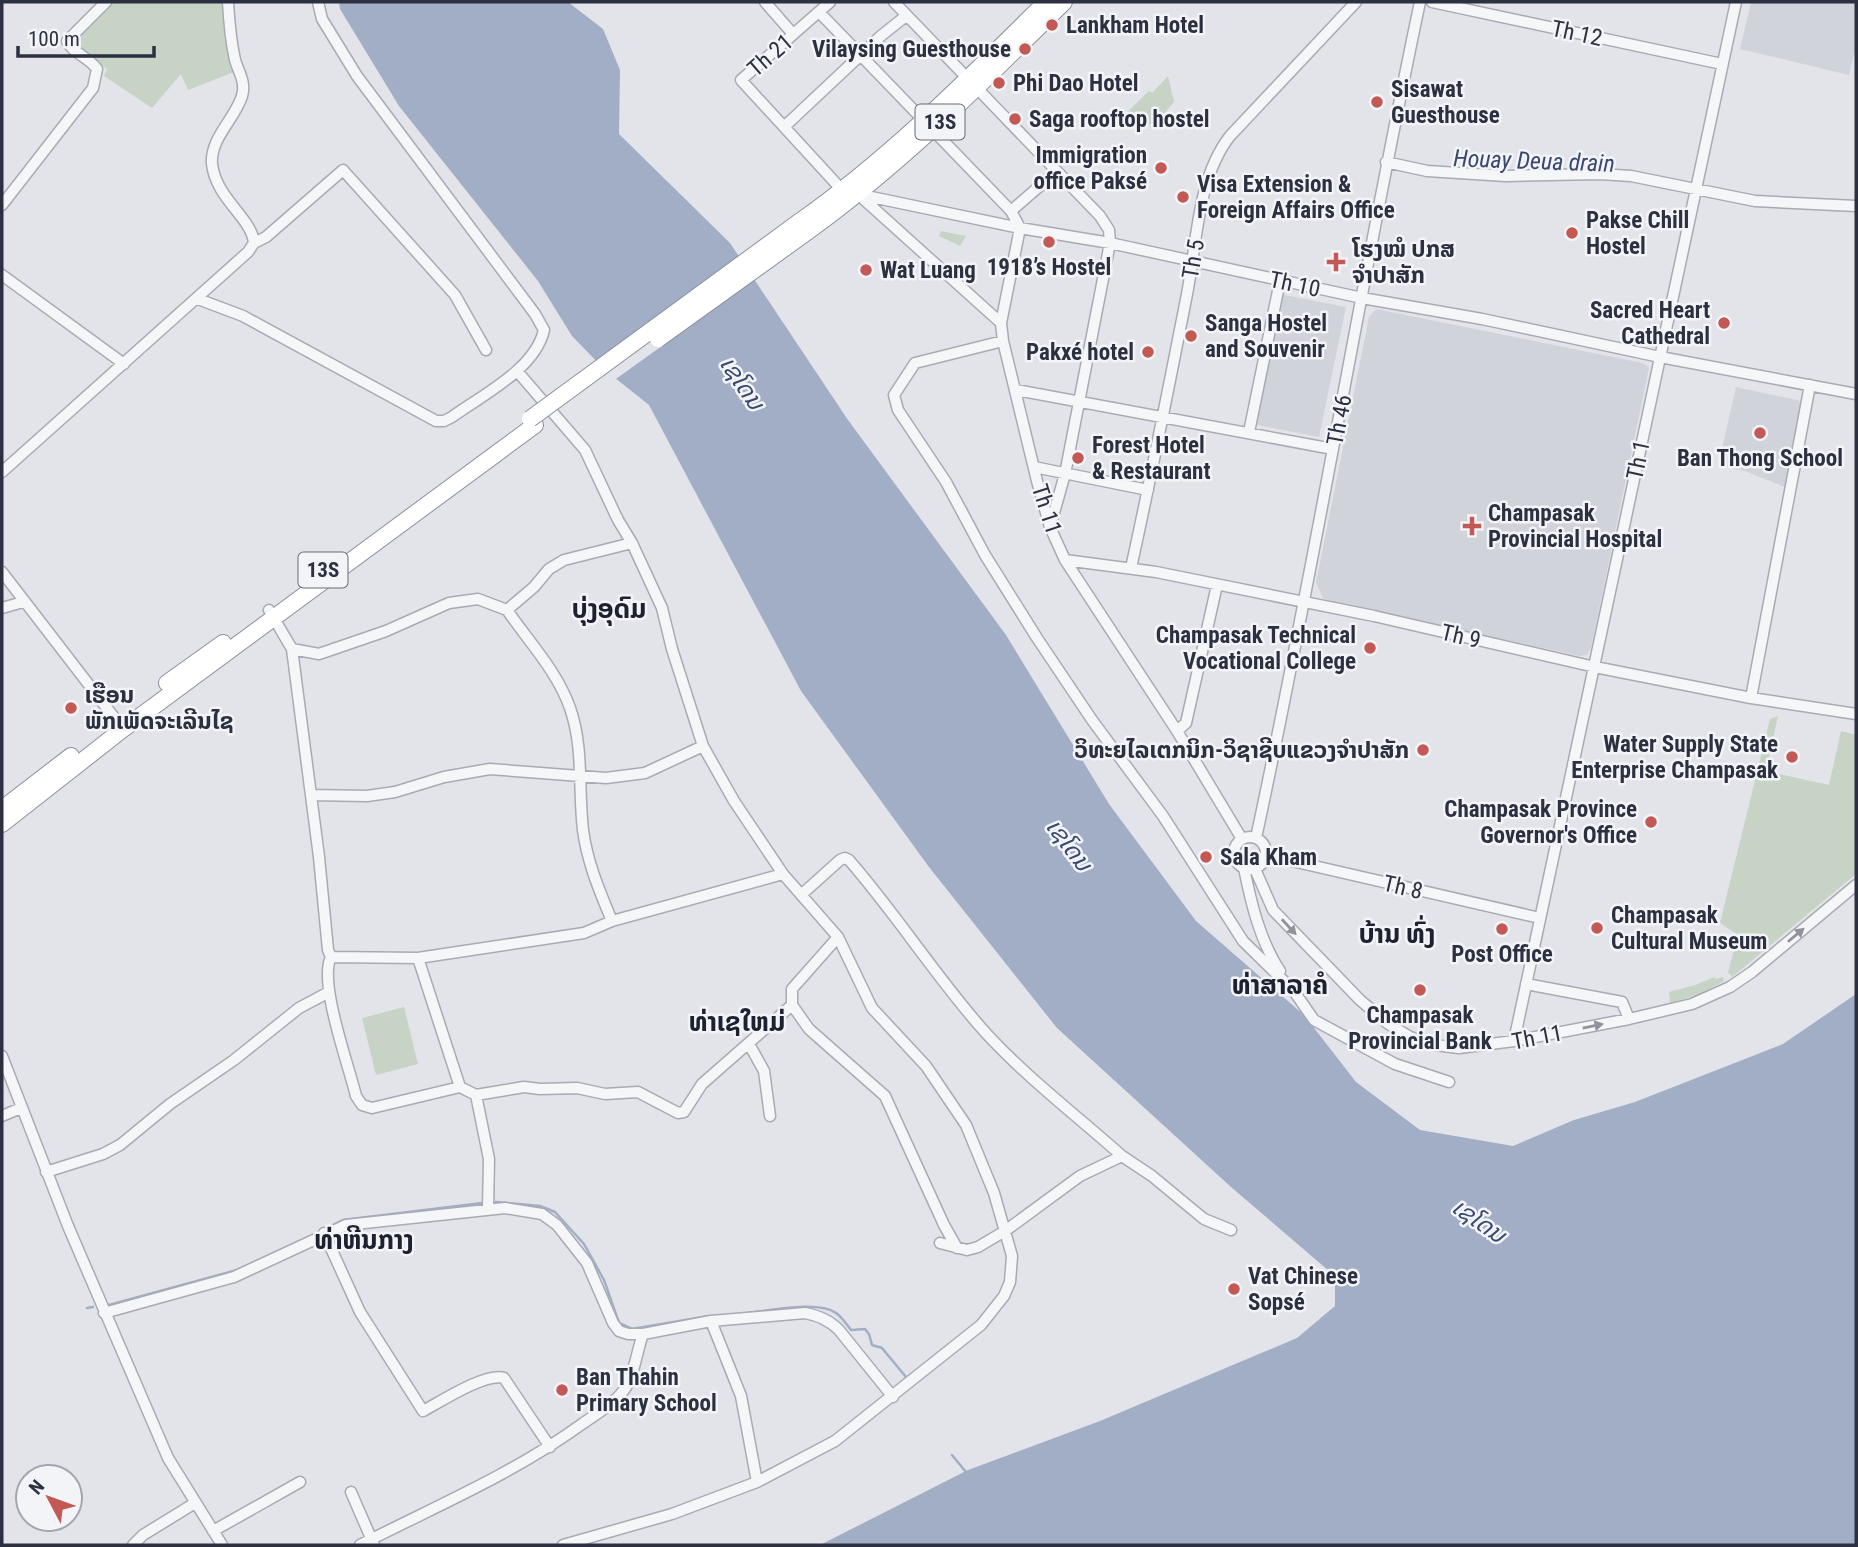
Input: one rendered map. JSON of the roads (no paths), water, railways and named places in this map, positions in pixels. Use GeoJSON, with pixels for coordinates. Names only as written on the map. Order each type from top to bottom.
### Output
{"type":"FeatureCollection","features":[{"type":"Feature","properties":{"kind":"highway","name":"13S"},"geometry":{"type":"LineString","coordinates":[[973,83],[1046,2]]}},
{"type":"Feature","properties":{"kind":"highway","name":"13S"},"geometry":{"type":"LineString","coordinates":[[2,809],[120,726],[850,192],[1064,2]]}},
{"type":"Feature","properties":{"kind":"highway","name":"13S"},"geometry":{"type":"LineString","coordinates":[[2,824],[120,726]]}},
{"type":"Feature","properties":{"kind":"street"},"geometry":{"type":"LineString","coordinates":[[2,205],[93,88],[97,69],[91,61],[71,49],[68,41],[106,2]]}},
{"type":"Feature","properties":{"kind":"street"},"geometry":{"type":"LineString","coordinates":[[229,2],[236,61],[243,79],[242,95],[217,139],[212,163],[224,197],[250,229],[254,243]]}},
{"type":"Feature","properties":{"kind":"street"},"geometry":{"type":"LineString","coordinates":[[198,299],[243,316],[436,421],[452,417],[517,371],[541,344],[544,330],[539,322],[358,76],[323,19],[318,2]]}},
{"type":"Feature","properties":{"kind":"street"},"geometry":{"type":"LineString","coordinates":[[765,2],[793,34]]}},
{"type":"Feature","properties":{"kind":"street","name":"Th 21"},"geometry":{"type":"LineString","coordinates":[[785,125],[741,80],[830,2]]}},
{"type":"Feature","properties":{"kind":"street"},"geometry":{"type":"LineString","coordinates":[[894,2],[1100,216],[1109,230],[1110,243],[1065,474],[1050,527]]}},
{"type":"Feature","properties":{"kind":"street","name":"Th 5"},"geometry":{"type":"LineString","coordinates":[[1131,568],[1194,261],[1203,200],[1215,160],[1221,148],[1356,2]]}},
{"type":"Feature","properties":{"kind":"street","name":"Th 46"},"geometry":{"type":"LineString","coordinates":[[1256,838],[1280,730],[1386,162],[1420,2]]}},
{"type":"Feature","properties":{"kind":"street","name":"Th 12"},"geometry":{"type":"LineString","coordinates":[[1432,2],[1722,64]]}},
{"type":"Feature","properties":{"kind":"street","name":"Th 1"},"geometry":{"type":"LineString","coordinates":[[1514,1041],[1737,2]]}},
{"type":"Feature","properties":{"kind":"street"},"geometry":{"type":"LineString","coordinates":[[819,12],[1011,211],[1020,228]]}},
{"type":"Feature","properties":{"kind":"street"},"geometry":{"type":"LineString","coordinates":[[906,16],[785,125],[850,192],[1001,323]]}},
{"type":"Feature","properties":{"kind":"street"},"geometry":{"type":"LineString","coordinates":[[1386,162],[1427,171],[1506,176],[1631,176],[1755,201],[1856,206]]}},
{"type":"Feature","properties":{"kind":"street"},"geometry":{"type":"LineString","coordinates":[[2,472],[198,299],[248,253],[254,243],[266,237],[343,170],[455,295],[486,350]]}},
{"type":"Feature","properties":{"kind":"street"},"geometry":{"type":"LineString","coordinates":[[1011,211],[1057,171]]}},
{"type":"Feature","properties":{"kind":"street","name":"Th 10"},"geometry":{"type":"LineString","coordinates":[[850,192],[1020,228],[1110,243],[1362,298],[1482,319],[1660,357],[1856,394]]}},
{"type":"Feature","properties":{"kind":"street","name":"Th 11"},"geometry":{"type":"LineString","coordinates":[[1020,228],[1001,323],[1003,341],[1050,527],[1065,559],[1177,731],[1242,839]]}},
{"type":"Feature","properties":{"kind":"street"},"geometry":{"type":"LineString","coordinates":[[2,275],[124,364]]}},
{"type":"Feature","properties":{"kind":"street"},"geometry":{"type":"LineString","coordinates":[[1249,432],[1280,281]]}},
{"type":"Feature","properties":{"kind":"street"},"geometry":{"type":"LineString","coordinates":[[1003,341],[915,363],[894,395],[898,410],[946,482],[985,555],[1092,720],[1163,816],[1243,941],[1291,988]]}},
{"type":"Feature","properties":{"kind":"street"},"geometry":{"type":"LineString","coordinates":[[517,371],[585,450],[618,520],[632,543],[662,608],[703,746],[734,801],[783,874],[838,937],[872,1008],[926,1066],[967,1125],[994,1192],[1012,1256],[1010,1282],[996,1309],[981,1325],[835,1441],[757,1482],[672,1514],[563,1545]]}},
{"type":"Feature","properties":{"kind":"street"},"geometry":{"type":"LineString","coordinates":[[1751,698],[1810,385]]}},
{"type":"Feature","properties":{"kind":"street"},"geometry":{"type":"LineString","coordinates":[[1016,390],[1333,449]]}},
{"type":"Feature","properties":{"kind":"street"},"geometry":{"type":"LineString","coordinates":[[1034,467],[1148,490]]}},
{"type":"Feature","properties":{"kind":"street"},"geometry":{"type":"LineString","coordinates":[[507,610],[534,587],[549,569],[564,560],[632,543]]}},
{"type":"Feature","properties":{"kind":"street","name":"Th 9"},"geometry":{"type":"LineString","coordinates":[[1065,559],[1131,568],[1303,602],[1595,667],[1751,698],[1856,714]]}},
{"type":"Feature","properties":{"kind":"street"},"geometry":{"type":"LineString","coordinates":[[2,572],[120,726]]}},
{"type":"Feature","properties":{"kind":"street"},"geometry":{"type":"LineString","coordinates":[[1177,731],[1186,723],[1217,586]]}},
{"type":"Feature","properties":{"kind":"street"},"geometry":{"type":"LineString","coordinates":[[292,649],[319,654],[386,631],[449,603],[478,599],[507,610],[563,689],[578,737],[587,853],[612,922]]}},
{"type":"Feature","properties":{"kind":"street"},"geometry":{"type":"LineString","coordinates":[[2,608],[23,602]]}},
{"type":"Feature","properties":{"kind":"street"},"geometry":{"type":"LineString","coordinates":[[272,614],[292,649],[331,957],[328,963],[329,992],[356,1096],[362,1105],[372,1108],[460,1087],[476,1095],[524,1087],[577,1088],[606,1094],[638,1092],[678,1113],[684,1112],[702,1084],[792,1005]]}},
{"type":"Feature","properties":{"kind":"street"},"geometry":{"type":"LineString","coordinates":[[311,795],[394,792],[444,777],[490,769],[606,778],[645,773],[703,746]]}},
{"type":"Feature","properties":{"kind":"street"},"geometry":{"type":"LineString","coordinates":[[1256,838],[1263,844],[1266,855],[1264,862],[1249,869],[1239,865],[1234,855],[1235,848],[1242,839],[1256,838]]}},
{"type":"Feature","properties":{"kind":"street","name":"Th 8"},"geometry":{"type":"LineString","coordinates":[[1266,855],[1540,918]]}},
{"type":"Feature","properties":{"kind":"street"},"geometry":{"type":"LineString","coordinates":[[801,895],[840,860],[849,860],[875,889],[982,1028],[1013,1062],[1122,1156],[1152,1176],[1204,1219],[1231,1230]]}},
{"type":"Feature","properties":{"kind":"street"},"geometry":{"type":"LineString","coordinates":[[1249,869],[1252,905],[1274,962],[1314,1020],[1395,1064],[1449,1082]]}},
{"type":"Feature","properties":{"kind":"street","name":"Th 11"},"geometry":{"type":"LineString","coordinates":[[1249,869],[1273,910],[1360,1000],[1387,1023],[1410,1037],[1436,1045],[1459,1048],[1514,1041],[1692,1004],[1730,987],[1752,972],[1856,885]]}},
{"type":"Feature","properties":{"kind":"street"},"geometry":{"type":"LineString","coordinates":[[331,957],[418,958],[584,933],[612,922],[783,874]]}},
{"type":"Feature","properties":{"kind":"street"},"geometry":{"type":"LineString","coordinates":[[838,937],[792,989],[792,1005],[810,1029],[874,1084],[885,1097],[957,1248]]}},
{"type":"Feature","properties":{"kind":"street"},"geometry":{"type":"LineString","coordinates":[[418,958],[460,1087]]}},
{"type":"Feature","properties":{"kind":"street"},"geometry":{"type":"LineString","coordinates":[[1526,984],[1622,1002],[1629,1019]]}},
{"type":"Feature","properties":{"kind":"street"},"geometry":{"type":"LineString","coordinates":[[46,1172],[103,1154],[120,1145],[170,1104],[234,1060],[299,1008],[329,992]]}},
{"type":"Feature","properties":{"kind":"street"},"geometry":{"type":"LineString","coordinates":[[749,1044],[764,1071],[769,1116]]}},
{"type":"Feature","properties":{"kind":"street"},"geometry":{"type":"LineString","coordinates":[[2,1056],[104,1313],[168,1458],[222,1545]]}},
{"type":"Feature","properties":{"kind":"street"},"geometry":{"type":"LineString","coordinates":[[476,1095],[489,1159],[488,1208]]}},
{"type":"Feature","properties":{"kind":"street"},"geometry":{"type":"LineString","coordinates":[[2,1116],[22,1108]]}},
{"type":"Feature","properties":{"kind":"street"},"geometry":{"type":"LineString","coordinates":[[940,1243],[967,1250],[978,1247],[1080,1177],[1122,1156]]}},
{"type":"Feature","properties":{"kind":"street"},"geometry":{"type":"LineString","coordinates":[[104,1313],[234,1277],[345,1225],[488,1208],[525,1210],[542,1214],[557,1224],[587,1263],[612,1323],[619,1331],[643,1334],[711,1321],[805,1313],[820,1316],[839,1330],[893,1397]]}},
{"type":"Feature","properties":{"kind":"street"},"geometry":{"type":"LineString","coordinates":[[324,1233],[360,1312],[422,1411],[471,1385],[499,1376],[505,1378],[550,1447]]}},
{"type":"Feature","properties":{"kind":"street"},"geometry":{"type":"LineString","coordinates":[[711,1321],[741,1396],[757,1482]]}},
{"type":"Feature","properties":{"kind":"street"},"geometry":{"type":"LineString","coordinates":[[360,1545],[373,1542],[486,1484],[550,1447],[616,1399],[630,1380],[643,1334]]}},
{"type":"Feature","properties":{"kind":"street"},"geometry":{"type":"LineString","coordinates":[[213,1531],[300,1482]]}},
{"type":"Feature","properties":{"kind":"street"},"geometry":{"type":"LineString","coordinates":[[351,1492],[373,1542]]}},
{"type":"Feature","properties":{"kind":"street"},"geometry":{"type":"LineString","coordinates":[[132,1545],[195,1503]]}},
{"type":"Feature","properties":{"kind":"water","name":"ເຊໂດນ"},"geometry":{"type":"Polygon","coordinates":[[[339,2],[568,2],[603,29],[620,70],[619,134],[730,243],[848,420],[1006,635],[1109,804],[1196,921],[1304,1015],[1356,1082],[1420,1130],[1513,1146],[1574,1120],[1635,1102],[1783,1044],[1856,994],[1856,1545],[820,1545],[968,1470],[1100,1421],[1297,1338],[1335,1306],[1335,1276],[1231,1187],[1057,1028],[929,867],[801,691],[649,405],[605,370],[572,336],[538,281],[399,106],[340,9],[339,2]]]}},
{"type":"Feature","properties":{"kind":"waterway"},"geometry":{"type":"LineString","coordinates":[[496,1202],[540,1206],[555,1212],[584,1244],[604,1280],[619,1323],[632,1329],[709,1316]]}},
{"type":"Feature","properties":{"kind":"waterway"},"geometry":{"type":"LineString","coordinates":[[329,1227],[343,1220],[482,1203]]}},
{"type":"Feature","properties":{"kind":"waterway"},"geometry":{"type":"LineString","coordinates":[[109,1305],[237,1270]]}},
{"type":"Feature","properties":{"kind":"waterway"},"geometry":{"type":"LineString","coordinates":[[87,1308],[93,1307]]}},
{"type":"Feature","properties":{"kind":"waterway"},"geometry":{"type":"LineString","coordinates":[[747,1313],[806,1307],[828,1309],[838,1315],[851,1330],[865,1329],[872,1345],[882,1348],[906,1377]]}},
{"type":"Feature","properties":{"kind":"waterway"},"geometry":{"type":"LineString","coordinates":[[952,1455],[966,1472]]}},
{"type":"Feature","properties":{"kind":"place","name":"Lankham Hotel"},"geometry":{"type":"Point","coordinates":[1052,25]}},
{"type":"Feature","properties":{"kind":"place","name":"Vilaysing Guesthouse"},"geometry":{"type":"Point","coordinates":[1025,49]}},
{"type":"Feature","properties":{"kind":"place","name":"Phi Dao Hotel"},"geometry":{"type":"Point","coordinates":[999,83]}},
{"type":"Feature","properties":{"kind":"place","name":"Sisawat Guesthouse"},"geometry":{"type":"Point","coordinates":[1377,102]}},
{"type":"Feature","properties":{"kind":"place","name":"Saga rooftop hostel"},"geometry":{"type":"Point","coordinates":[1015,119]}},
{"type":"Feature","properties":{"kind":"place","name":"Immigration office Paksé"},"geometry":{"type":"Point","coordinates":[1161,168]}},
{"type":"Feature","properties":{"kind":"place","name":"Visa Extension & Foreign Affairs Office"},"geometry":{"type":"Point","coordinates":[1183,197]}},
{"type":"Feature","properties":{"kind":"place","name":"Pakse Chill Hostel"},"geometry":{"type":"Point","coordinates":[1572,233]}},
{"type":"Feature","properties":{"kind":"place","name":"1918’s Hostel"},"geometry":{"type":"Point","coordinates":[1049,242]}},
{"type":"Feature","properties":{"kind":"place","name":"ໂຮງໝໍ ປກສ ຈຳປາສັກ"},"geometry":{"type":"Point","coordinates":[1336,262]}},
{"type":"Feature","properties":{"kind":"place","name":"Wat Luang"},"geometry":{"type":"Point","coordinates":[866,270]}},
{"type":"Feature","properties":{"kind":"place","name":"Sacred Heart Cathedral"},"geometry":{"type":"Point","coordinates":[1724,323]}},
{"type":"Feature","properties":{"kind":"place","name":"Sanga Hostel and Souvenir"},"geometry":{"type":"Point","coordinates":[1191,336]}},
{"type":"Feature","properties":{"kind":"place","name":"Pakxé hotel"},"geometry":{"type":"Point","coordinates":[1148,352]}},
{"type":"Feature","properties":{"kind":"place","name":"Ban Thong School"},"geometry":{"type":"Point","coordinates":[1760,433]}},
{"type":"Feature","properties":{"kind":"place","name":"Forest Hotel & Restaurant"},"geometry":{"type":"Point","coordinates":[1078,458]}},
{"type":"Feature","properties":{"kind":"place","name":"Champasak Provincial Hospital"},"geometry":{"type":"Point","coordinates":[1472,526]}},
{"type":"Feature","properties":{"kind":"place","name":"Champasak Technical Vocational College"},"geometry":{"type":"Point","coordinates":[1370,648]}},
{"type":"Feature","properties":{"kind":"place","name":"ເຮືອນ ພັກເພັດຈະເລີນໄຊ"},"geometry":{"type":"Point","coordinates":[71,708]}},
{"type":"Feature","properties":{"kind":"place","name":"ວິທະຍໄລເຕກນິກ-ວິຊາຊີບແຂວງຈໍາປາສັກ"},"geometry":{"type":"Point","coordinates":[1423,750]}},
{"type":"Feature","properties":{"kind":"place","name":"Water Supply State Enterprise Champasak"},"geometry":{"type":"Point","coordinates":[1792,757]}},
{"type":"Feature","properties":{"kind":"place","name":"Champasak Province Governor's Office"},"geometry":{"type":"Point","coordinates":[1651,822]}},
{"type":"Feature","properties":{"kind":"place","name":"Sala Kham"},"geometry":{"type":"Point","coordinates":[1206,857]}},
{"type":"Feature","properties":{"kind":"place","name":"Champasak Cultural Museum"},"geometry":{"type":"Point","coordinates":[1597,928]}},
{"type":"Feature","properties":{"kind":"place","name":"Post Office"},"geometry":{"type":"Point","coordinates":[1502,929]}},
{"type":"Feature","properties":{"kind":"place","name":"Champasak Provincial Bank"},"geometry":{"type":"Point","coordinates":[1420,990]}},
{"type":"Feature","properties":{"kind":"place","name":"Vat Chinese Sopsé"},"geometry":{"type":"Point","coordinates":[1234,1289]}},
{"type":"Feature","properties":{"kind":"place","name":"Ban Thahin Primary School"},"geometry":{"type":"Point","coordinates":[562,1390]}},
{"type":"Feature","properties":{"kind":"district","name":"ບຸ່ງອຸດົມ"},"geometry":{"type":"Point","coordinates":[609,609]}},
{"type":"Feature","properties":{"kind":"district","name":"ບ້ານ ທົ່ງ"},"geometry":{"type":"Point","coordinates":[1397,934]}},
{"type":"Feature","properties":{"kind":"district","name":"ທ່າສາລາຄໍ"},"geometry":{"type":"Point","coordinates":[1280,985]}},
{"type":"Feature","properties":{"kind":"district","name":"ທ່າເຊໃຫມ່"},"geometry":{"type":"Point","coordinates":[737,1022]}},
{"type":"Feature","properties":{"kind":"district","name":"ທ່າຫີນກາງ"},"geometry":{"type":"Point","coordinates":[364,1240]}},
{"type":"Feature","properties":{"kind":"water label","name":"Houay Deua drain"},"geometry":{"type":"Point","coordinates":[1534,161]}}]}
